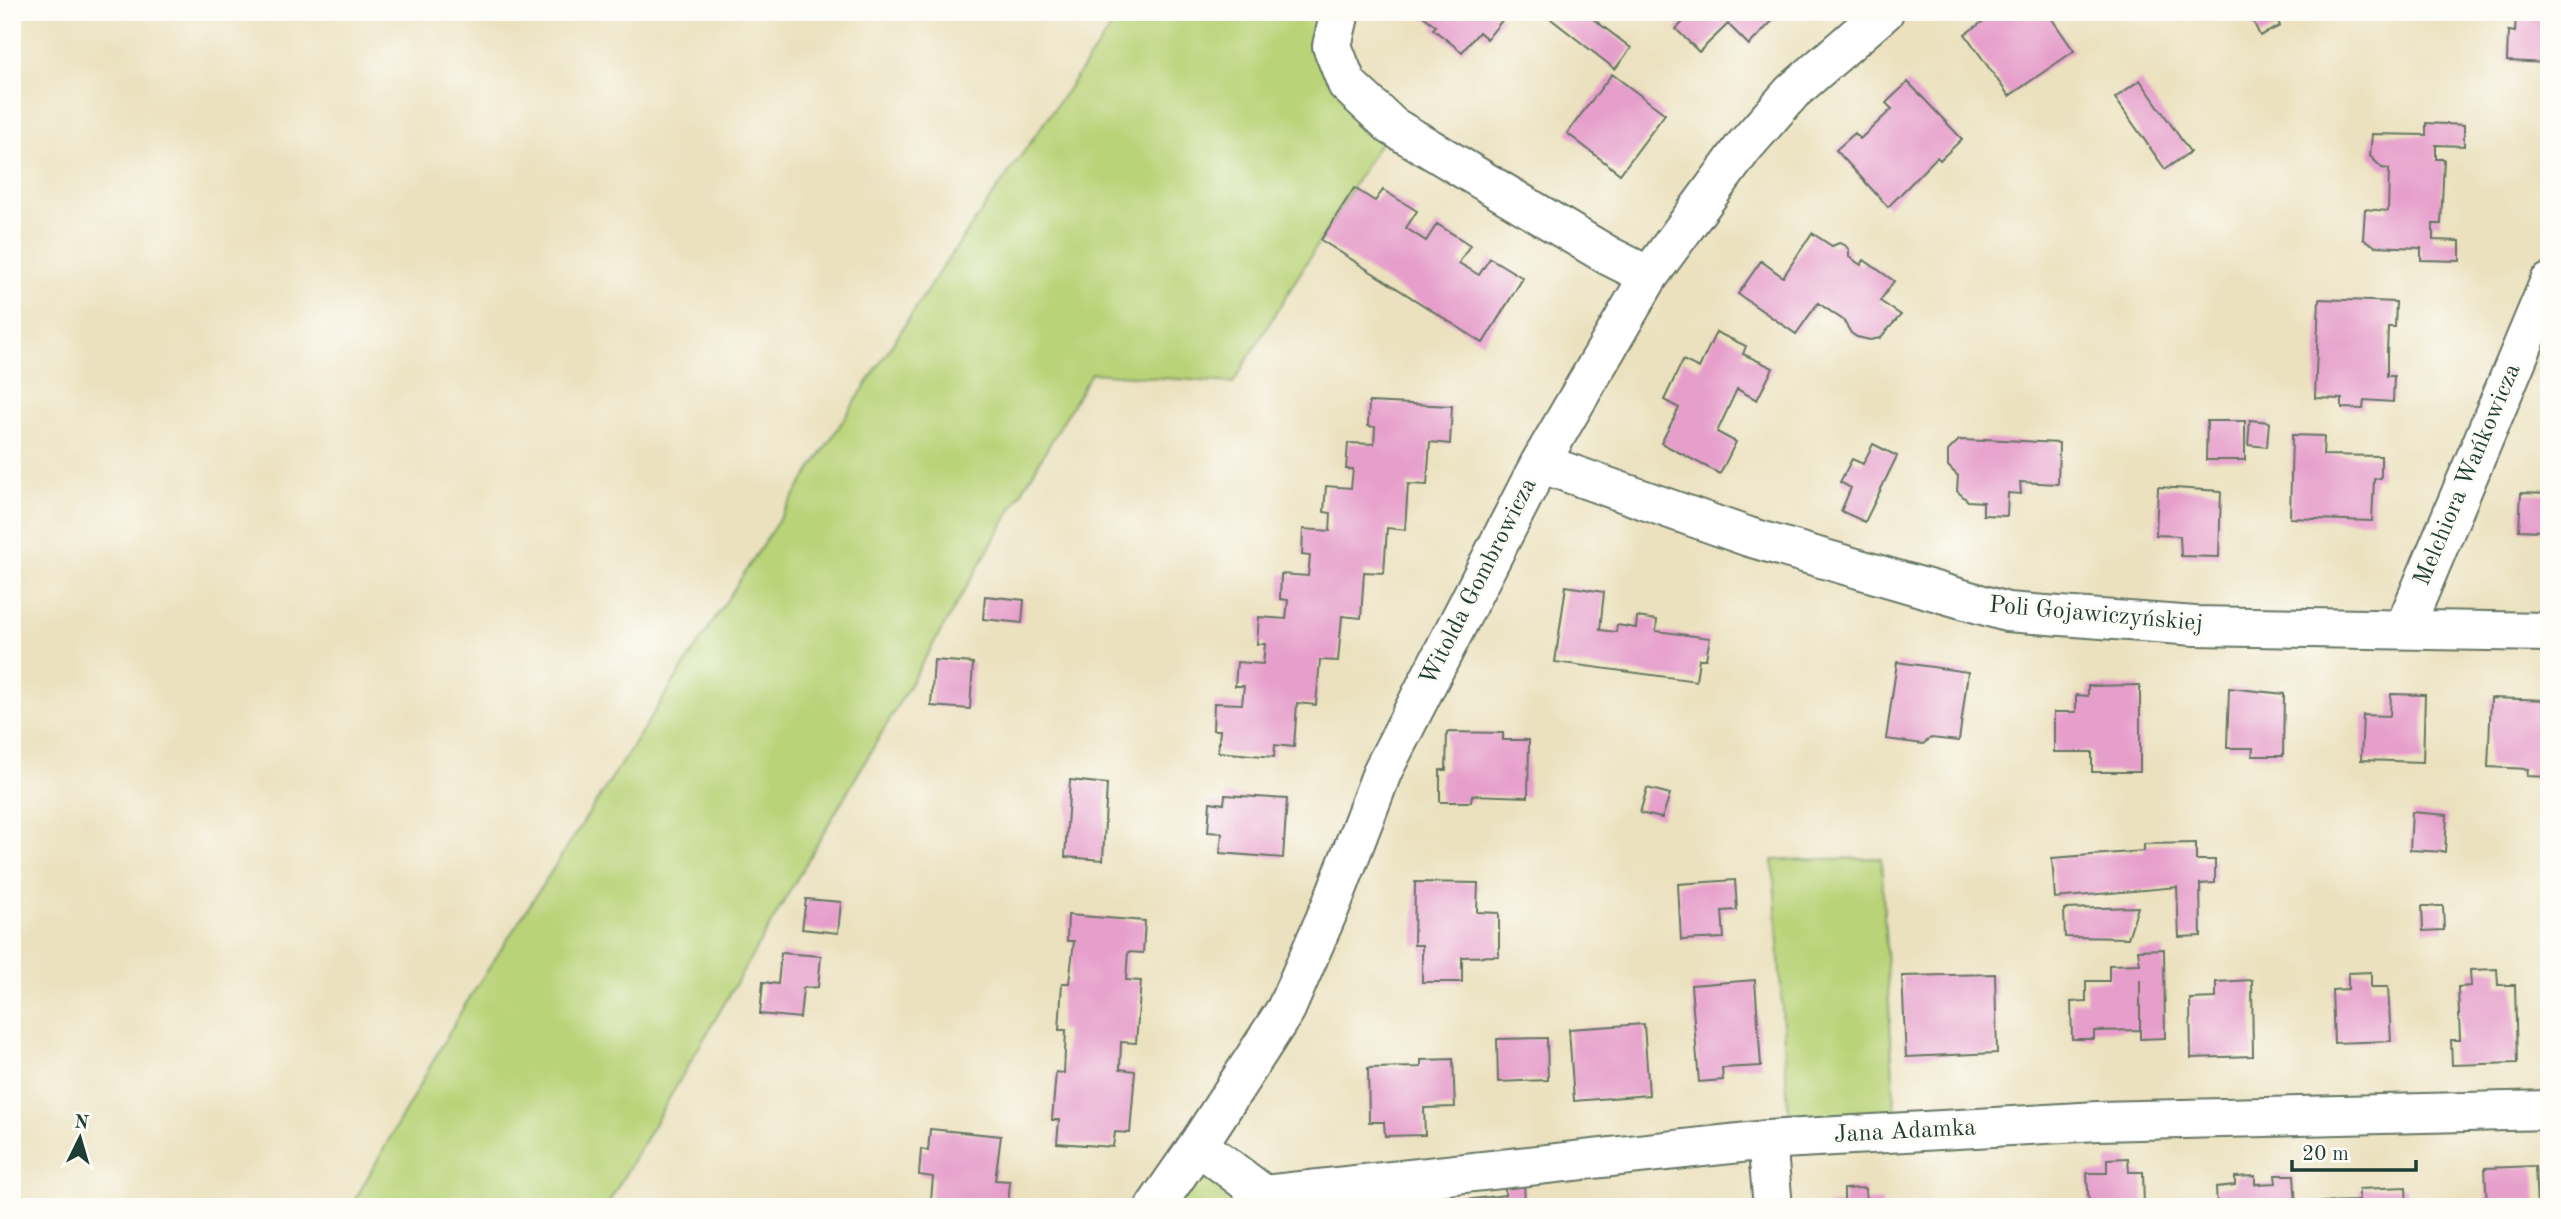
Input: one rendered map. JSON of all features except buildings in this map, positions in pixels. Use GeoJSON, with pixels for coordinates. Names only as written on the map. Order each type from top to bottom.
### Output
{"type":"FeatureCollection","features":[{"type":"Feature","properties":{"kind":"street"},"geometry":{"type":"LineString","coordinates":[[1340,12],[1332,46],[1347,84],[1392,125],[1609,256],[1649,276]]}},
{"type":"Feature","properties":{"kind":"street","name":"Witolda Gombrowicza"},"geometry":{"type":"LineString","coordinates":[[1155,1207],[1286,1009],[1332,903],[1383,770],[1540,463],[1649,276],[1743,148],[1775,111],[1792,92],[1884,12]]}},
{"type":"Feature","properties":{"kind":"street","name":"Melchiora Wańkowicza"},"geometry":{"type":"LineString","coordinates":[[2404,629],[2549,283]]}},
{"type":"Feature","properties":{"kind":"street","name":"Poli Gojawiczyńskiej"},"geometry":{"type":"LineString","coordinates":[[1540,463],[1749,537],[2007,612],[2195,626],[2549,632]]}},
{"type":"Feature","properties":{"kind":"street","name":"Jana Adamka"},"geometry":{"type":"LineString","coordinates":[[1264,1201],[1767,1140],[2098,1121],[2549,1110]]}},
{"type":"Feature","properties":{"kind":"street"},"geometry":{"type":"LineString","coordinates":[[1767,1140],[1773,1207]]}},
{"type":"Feature","properties":{"kind":"street"},"geometry":{"type":"LineString","coordinates":[[1198,1145],[1264,1201]]}},
{"type":"Feature","properties":{"kind":"green space"},"geometry":{"type":"Polygon","coordinates":[[[1122,12],[1340,12],[1332,46],[1392,126],[1233,383],[1091,373],[606,1207],[351,1207],[463,1008],[937,275],[1122,12]]]}},
{"type":"Feature","properties":{"kind":"green space"},"geometry":{"type":"Polygon","coordinates":[[[1881,858],[1896,1133],[1790,1139],[1773,860],[1881,858]]]}},
{"type":"Feature","properties":{"kind":"green space"},"geometry":{"type":"Polygon","coordinates":[[[1198,1145],[1263,1207],[1155,1207],[1198,1145]]]}}]}
